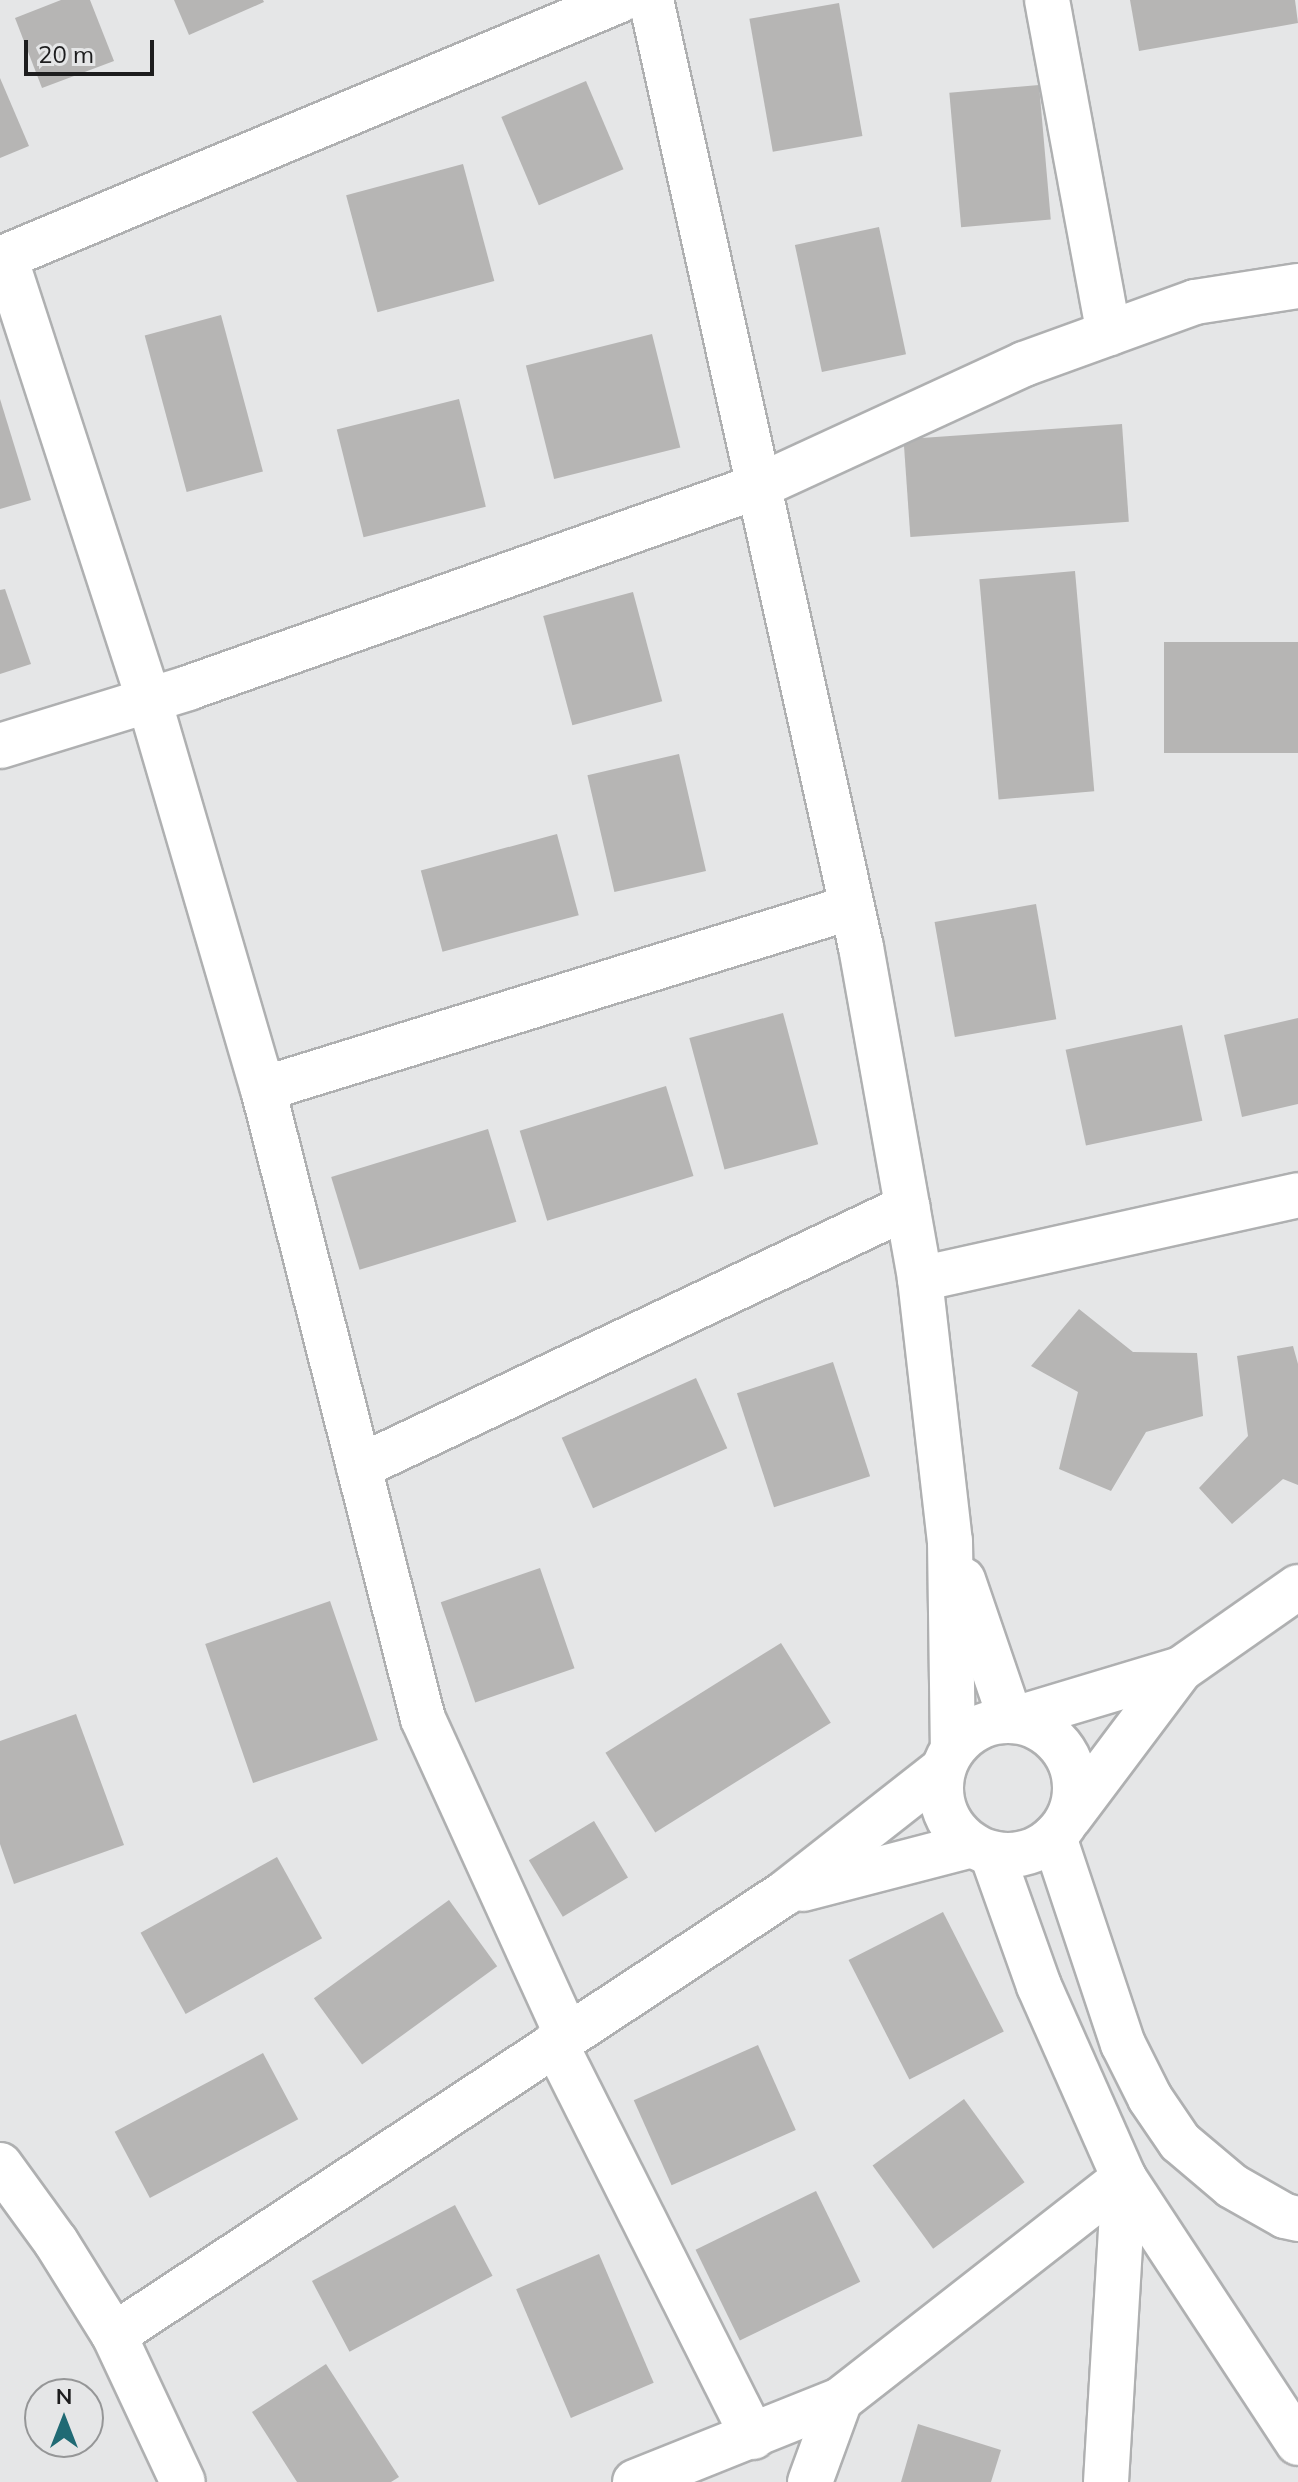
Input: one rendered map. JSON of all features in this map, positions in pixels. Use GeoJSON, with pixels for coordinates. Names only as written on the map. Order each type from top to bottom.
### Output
{"type":"FeatureCollection","features":[{"type":"Feature","properties":{"kind":"street"},"geometry":{"type":"LineString","coordinates":[[620,0],[3,258],[149,700],[263,1089],[423,1719],[561,2039],[753,2437]]}},
{"type":"Feature","properties":{"kind":"street"},"geometry":{"type":"LineString","coordinates":[[651,0],[852,907],[920,1279],[950,1541],[948,1759],[940,1791],[945,1811],[956,1831],[982,1850],[1124,2178],[1298,2443]]}},
{"type":"Feature","properties":{"kind":"street"},"geometry":{"type":"LineString","coordinates":[[1047,0],[1109,333]]}},
{"type":"Feature","properties":{"kind":"street"},"geometry":{"type":"LineString","coordinates":[[0,746],[149,700],[759,486],[1024,364],[1195,302],[1298,286]]}},
{"type":"Feature","properties":{"kind":"street"},"geometry":{"type":"LineString","coordinates":[[263,1089],[852,907]]}},
{"type":"Feature","properties":{"kind":"street"},"geometry":{"type":"LineString","coordinates":[[920,1279],[1298,1195]]}},
{"type":"Feature","properties":{"kind":"street"},"geometry":{"type":"LineString","coordinates":[[359,1467],[907,1207]]}},
{"type":"Feature","properties":{"kind":"street"},"geometry":{"type":"LineString","coordinates":[[950,1541],[1011,1720]]}},
{"type":"Feature","properties":{"kind":"street"},"geometry":{"type":"LineString","coordinates":[[785,1893],[982,1850],[1014,1855],[1035,1850],[1061,1828],[1181,1669],[1298,1587]]}},
{"type":"Feature","properties":{"kind":"street"},"geometry":{"type":"LineString","coordinates":[[114,2335],[785,1893],[948,1759],[968,1734],[988,1723],[1011,1720],[1181,1669]]}},
{"type":"Feature","properties":{"kind":"street"},"geometry":{"type":"LineString","coordinates":[[1011,1720],[1033,1725],[1053,1737],[1067,1754],[1075,1787],[1061,1828],[1123,2044],[1150,2098],[1180,2142],[1232,2186],[1285,2216],[1298,2219]]}},
{"type":"Feature","properties":{"kind":"street"},"geometry":{"type":"LineString","coordinates":[[0,2165],[56,2242],[114,2335],[183,2482]]}},
{"type":"Feature","properties":{"kind":"street"},"geometry":{"type":"LineString","coordinates":[[635,2482],[840,2400],[1124,2178]]}},
{"type":"Feature","properties":{"kind":"street"},"geometry":{"type":"LineString","coordinates":[[1106,2482],[1124,2178]]}},
{"type":"Feature","properties":{"kind":"street"},"geometry":{"type":"LineString","coordinates":[[810,2482],[840,2400]]}},
{"type":"Feature","properties":{"kind":"building"},"geometry":{"type":"Polygon","coordinates":[[[61,0],[90,0],[114,61],[42,88],[15,18],[61,0]]]}},
{"type":"Feature","properties":{"kind":"building"},"geometry":{"type":"Polygon","coordinates":[[[174,0],[263,0],[264,2],[189,35],[174,0]]]}},
{"type":"Feature","properties":{"kind":"building"},"geometry":{"type":"Polygon","coordinates":[[[1130,0],[1295,0],[1298,23],[1139,51],[1130,0]]]}},
{"type":"Feature","properties":{"kind":"building"},"geometry":{"type":"Polygon","coordinates":[[[839,3],[862,136],[773,152],[749,19],[839,3]]]}},
{"type":"Feature","properties":{"kind":"building"},"geometry":{"type":"Polygon","coordinates":[[[0,78],[29,146],[0,158],[0,78]]]}},
{"type":"Feature","properties":{"kind":"building"},"geometry":{"type":"Polygon","coordinates":[[[586,81],[624,169],[539,205],[501,117],[586,81]]]}},
{"type":"Feature","properties":{"kind":"building"},"geometry":{"type":"Polygon","coordinates":[[[1039,85],[1051,219],[961,227],[949,93],[1039,85]]]}},
{"type":"Feature","properties":{"kind":"building"},"geometry":{"type":"Polygon","coordinates":[[[463,164],[494,281],[377,312],[346,195],[463,164]]]}},
{"type":"Feature","properties":{"kind":"building"},"geometry":{"type":"Polygon","coordinates":[[[879,227],[906,354],[822,372],[795,245],[879,227]]]}},
{"type":"Feature","properties":{"kind":"building"},"geometry":{"type":"Polygon","coordinates":[[[221,315],[263,471],[187,492],[145,335],[221,315]]]}},
{"type":"Feature","properties":{"kind":"building"},"geometry":{"type":"Polygon","coordinates":[[[652,334],[680,448],[554,479],[526,365],[652,334]]]}},
{"type":"Feature","properties":{"kind":"building"},"geometry":{"type":"Polygon","coordinates":[[[0,399],[31,500],[0,509],[0,399]]]}},
{"type":"Feature","properties":{"kind":"building"},"geometry":{"type":"Polygon","coordinates":[[[459,399],[486,507],[364,537],[337,429],[459,399]]]}},
{"type":"Feature","properties":{"kind":"building"},"geometry":{"type":"Polygon","coordinates":[[[1122,424],[1129,522],[910,537],[904,439],[1122,424]]]}},
{"type":"Feature","properties":{"kind":"building"},"geometry":{"type":"Polygon","coordinates":[[[1075,571],[1094,791],[999,800],[979,579],[1075,571]]]}},
{"type":"Feature","properties":{"kind":"building"},"geometry":{"type":"Polygon","coordinates":[[[5,589],[31,664],[0,674],[0,590],[5,589]]]}},
{"type":"Feature","properties":{"kind":"building"},"geometry":{"type":"Polygon","coordinates":[[[633,592],[662,701],[572,725],[543,616],[633,592]]]}},
{"type":"Feature","properties":{"kind":"building"},"geometry":{"type":"Polygon","coordinates":[[[1164,642],[1298,642],[1298,753],[1164,753],[1164,642]]]}},
{"type":"Feature","properties":{"kind":"building"},"geometry":{"type":"Polygon","coordinates":[[[679,754],[706,871],[614,892],[587,775],[679,754]]]}},
{"type":"Feature","properties":{"kind":"building"},"geometry":{"type":"Polygon","coordinates":[[[557,834],[579,915],[443,952],[421,870],[557,834]]]}},
{"type":"Feature","properties":{"kind":"building"},"geometry":{"type":"Polygon","coordinates":[[[1036,904],[1056,1019],[955,1037],[935,922],[1036,904]]]}},
{"type":"Feature","properties":{"kind":"building"},"geometry":{"type":"Polygon","coordinates":[[[783,1013],[818,1144],[725,1169],[689,1038],[783,1013]]]}},
{"type":"Feature","properties":{"kind":"building"},"geometry":{"type":"Polygon","coordinates":[[[1298,1018],[1298,1104],[1242,1117],[1224,1035],[1298,1018]]]}},
{"type":"Feature","properties":{"kind":"building"},"geometry":{"type":"Polygon","coordinates":[[[1182,1025],[1202,1121],[1086,1146],[1066,1050],[1182,1025]]]}},
{"type":"Feature","properties":{"kind":"building"},"geometry":{"type":"Polygon","coordinates":[[[666,1086],[693,1176],[547,1221],[520,1131],[666,1086]]]}},
{"type":"Feature","properties":{"kind":"building"},"geometry":{"type":"Polygon","coordinates":[[[488,1129],[516,1222],[360,1270],[331,1177],[488,1129]]]}},
{"type":"Feature","properties":{"kind":"building"},"geometry":{"type":"Polygon","coordinates":[[[1079,1309],[1133,1352],[1197,1353],[1203,1416],[1146,1432],[1111,1491],[1059,1469],[1078,1392],[1031,1366],[1079,1309]]]}},
{"type":"Feature","properties":{"kind":"building"},"geometry":{"type":"Polygon","coordinates":[[[1293,1346],[1298,1364],[1298,1485],[1283,1479],[1232,1524],[1199,1488],[1248,1436],[1237,1356],[1293,1346]]]}},
{"type":"Feature","properties":{"kind":"building"},"geometry":{"type":"Polygon","coordinates":[[[833,1362],[870,1476],[774,1507],[737,1393],[833,1362]]]}},
{"type":"Feature","properties":{"kind":"building"},"geometry":{"type":"Polygon","coordinates":[[[696,1378],[727,1448],[593,1508],[562,1438],[696,1378]]]}},
{"type":"Feature","properties":{"kind":"building"},"geometry":{"type":"Polygon","coordinates":[[[540,1568],[575,1668],[475,1702],[441,1602],[540,1568]]]}},
{"type":"Feature","properties":{"kind":"building"},"geometry":{"type":"Polygon","coordinates":[[[330,1601],[378,1740],[253,1783],[205,1644],[330,1601]]]}},
{"type":"Feature","properties":{"kind":"building"},"geometry":{"type":"Polygon","coordinates":[[[781,1643],[831,1723],[655,1832],[605,1753],[781,1643]]]}},
{"type":"Feature","properties":{"kind":"building"},"geometry":{"type":"Polygon","coordinates":[[[76,1714],[124,1845],[14,1884],[0,1844],[0,1741],[76,1714]]]}},
{"type":"Feature","properties":{"kind":"building"},"geometry":{"type":"Polygon","coordinates":[[[594,1821],[628,1878],[563,1917],[529,1860],[594,1821]]]}},
{"type":"Feature","properties":{"kind":"building"},"geometry":{"type":"Polygon","coordinates":[[[277,1857],[322,1938],[186,2014],[141,1933],[277,1857]]]}},
{"type":"Feature","properties":{"kind":"building"},"geometry":{"type":"Polygon","coordinates":[[[449,1900],[497,1966],[362,2064],[314,1998],[449,1900]]]}},
{"type":"Feature","properties":{"kind":"building"},"geometry":{"type":"Polygon","coordinates":[[[943,1912],[1004,2031],[909,2080],[849,1960],[943,1912]]]}},
{"type":"Feature","properties":{"kind":"building"},"geometry":{"type":"Polygon","coordinates":[[[758,2045],[796,2130],[672,2185],[634,2100],[758,2045]]]}},
{"type":"Feature","properties":{"kind":"building"},"geometry":{"type":"Polygon","coordinates":[[[263,2053],[298,2119],[150,2198],[115,2132],[263,2053]]]}},
{"type":"Feature","properties":{"kind":"building"},"geometry":{"type":"Polygon","coordinates":[[[964,2099],[1025,2182],[933,2249],[873,2165],[964,2099]]]}},
{"type":"Feature","properties":{"kind":"building"},"geometry":{"type":"Polygon","coordinates":[[[816,2191],[860,2282],[740,2341],[696,2250],[816,2191]]]}},
{"type":"Feature","properties":{"kind":"building"},"geometry":{"type":"Polygon","coordinates":[[[455,2205],[493,2276],[350,2352],[312,2281],[455,2205]]]}},
{"type":"Feature","properties":{"kind":"building"},"geometry":{"type":"Polygon","coordinates":[[[599,2254],[654,2383],[571,2418],[516,2289],[599,2254]]]}},
{"type":"Feature","properties":{"kind":"building"},"geometry":{"type":"Polygon","coordinates":[[[326,2364],[399,2477],[391,2482],[297,2482],[252,2412],[326,2364]]]}},
{"type":"Feature","properties":{"kind":"building"},"geometry":{"type":"Polygon","coordinates":[[[918,2424],[1001,2450],[991,2482],[901,2482],[918,2424]]]}}]}
